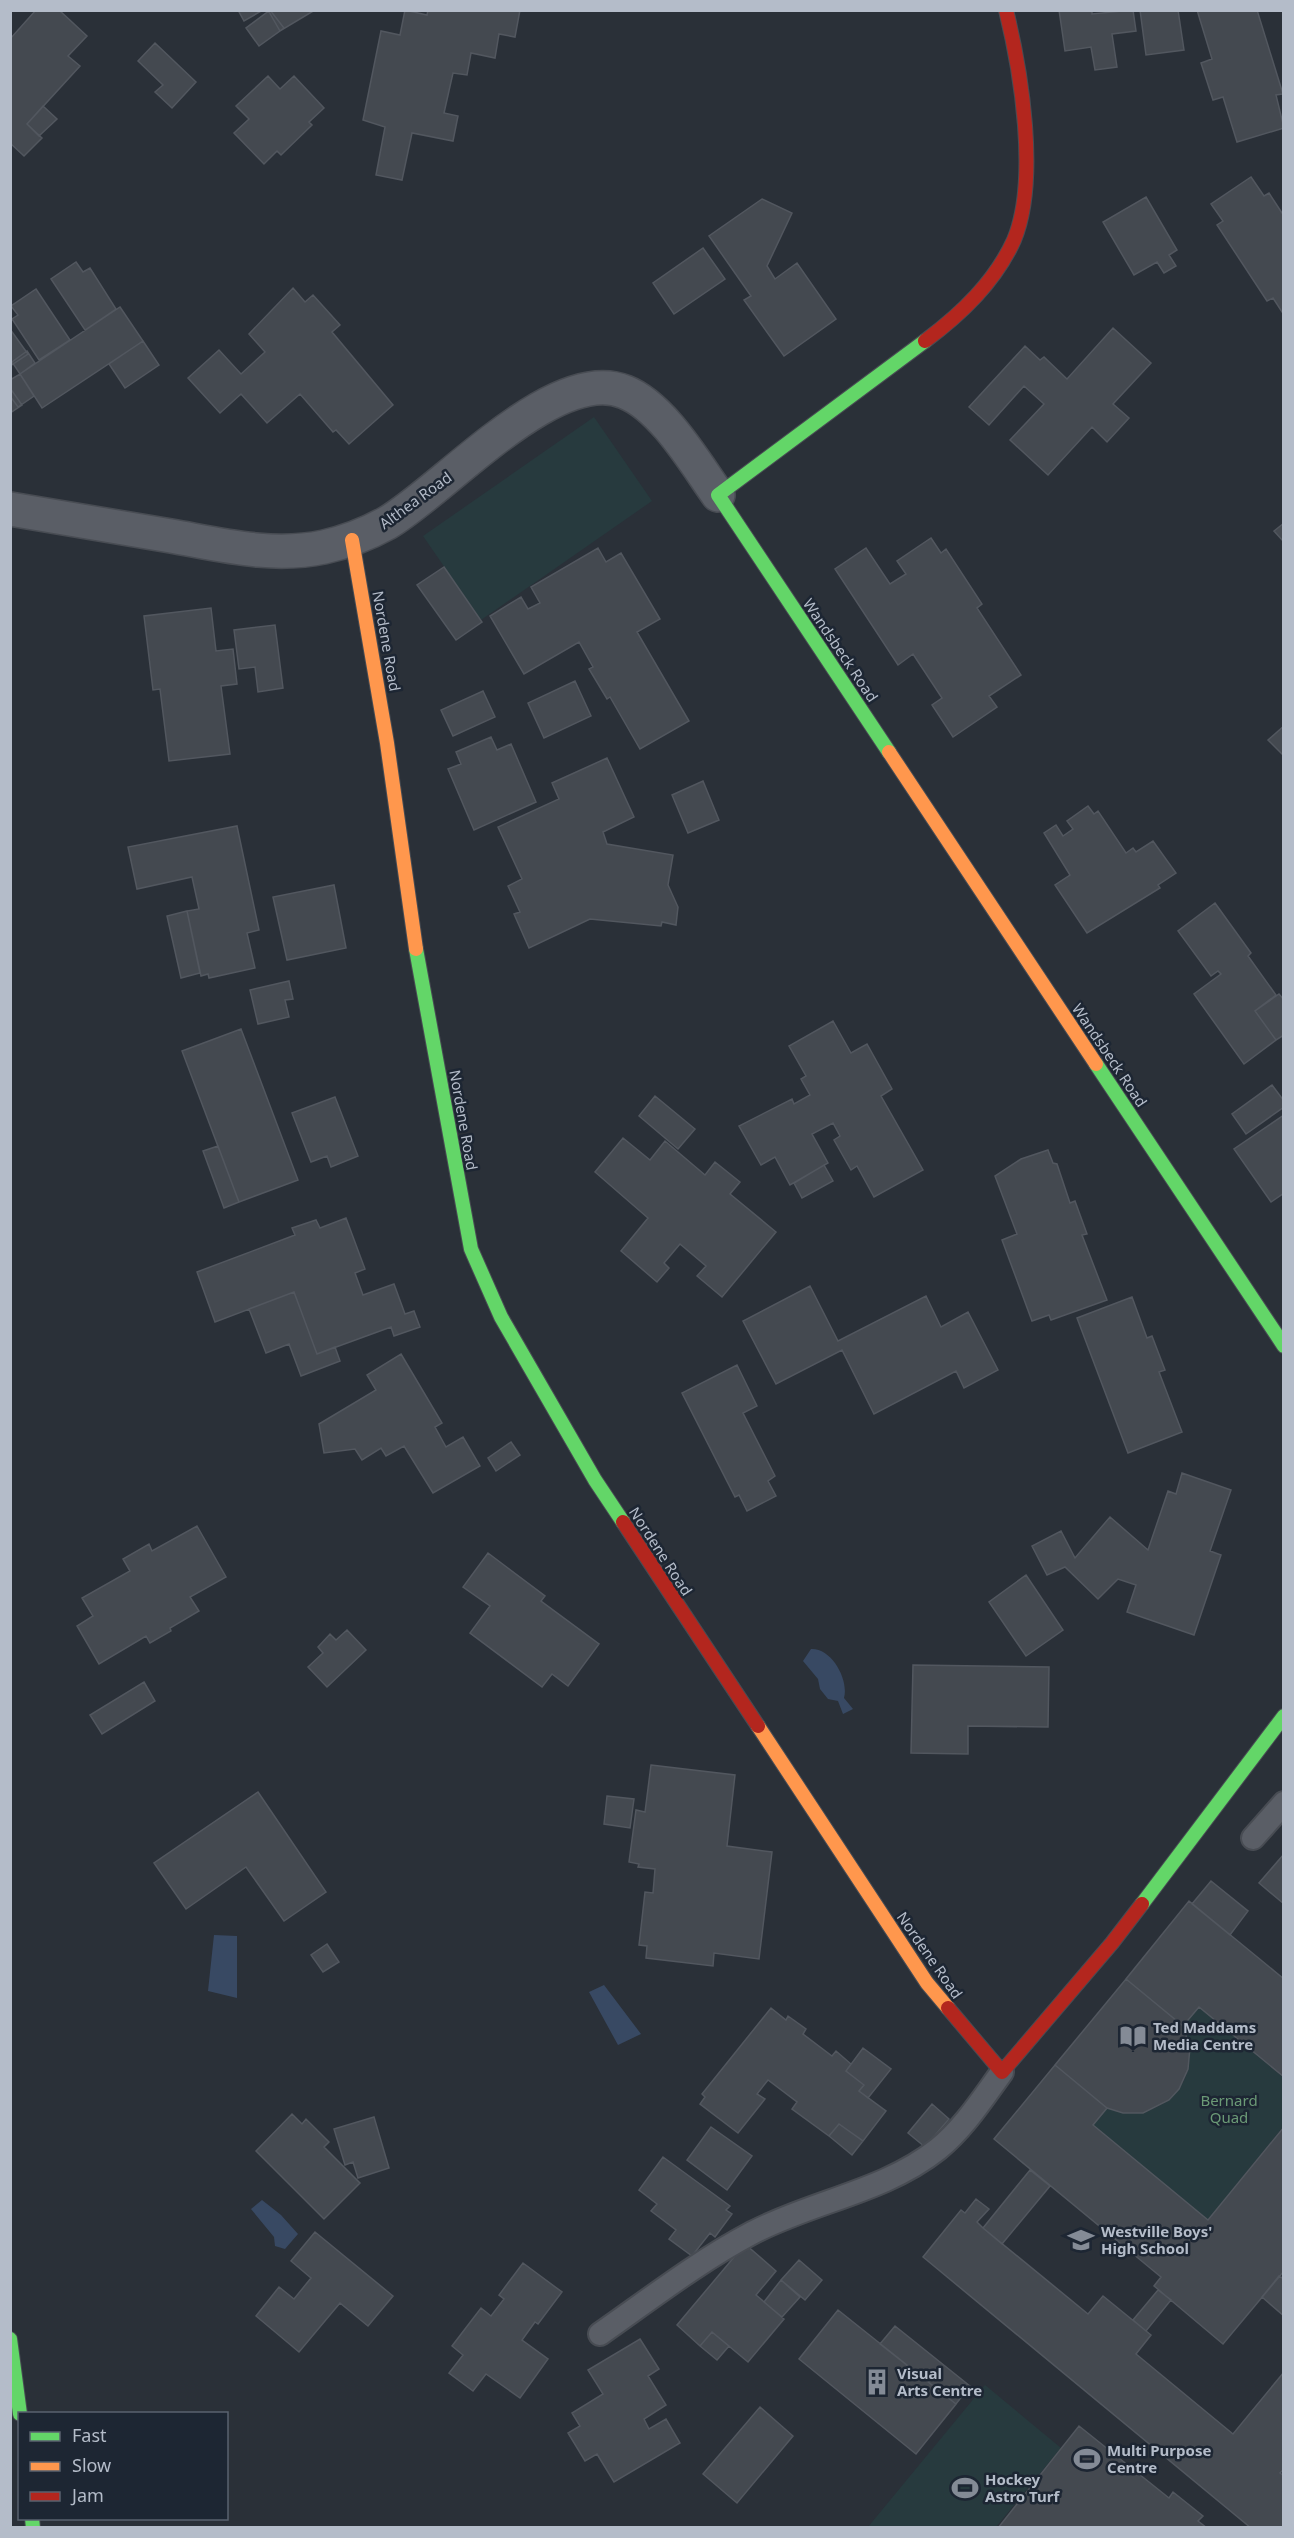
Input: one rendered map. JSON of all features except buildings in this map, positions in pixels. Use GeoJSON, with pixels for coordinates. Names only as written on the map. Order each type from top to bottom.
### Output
{"type":"FeatureCollection","features":[{"type":"Feature","properties":{"kind":"main road"},"geometry":{"type":"LineString","coordinates":[[718,495],[948,324],[978,296],[998,269],[1016,236],[1025,160],[1022,98],[1014,38],[1006,10]]}},
{"type":"Feature","properties":{"kind":"main road","name":"Wandsbeck Road"},"geometry":{"type":"LineString","coordinates":[[718,495],[1284,1346]]}},
{"type":"Feature","properties":{"kind":"main road","name":"Nordene Road"},"geometry":{"type":"LineString","coordinates":[[352,540],[387,743],[414,940],[471,1249],[501,1317],[596,1479],[789,1778],[927,1983],[1002,2072]]}},
{"type":"Feature","properties":{"kind":"main road"},"geometry":{"type":"LineString","coordinates":[[1002,2072],[1112,1943],[1284,1716]]}},
{"type":"Feature","properties":{"kind":"main road"},"geometry":{"type":"LineString","coordinates":[[10,2339],[20,2412]]}},
{"type":"Feature","properties":{"kind":"street","name":"Althea Road"},"geometry":{"type":"LineString","coordinates":[[10,509],[262,552],[321,547],[352,540],[388,522],[532,412],[561,396],[606,388],[625,392],[646,405],[669,428],[718,495]]}},
{"type":"Feature","properties":{"kind":"lane"},"geometry":{"type":"LineString","coordinates":[[1253,1838],[1284,1803]]}},
{"type":"Feature","properties":{"kind":"lane"},"geometry":{"type":"LineString","coordinates":[[600,2334],[681,2277],[750,2234],[783,2218],[850,2195],[914,2166],[940,2147],[965,2121],[1002,2072]]}},
{"type":"Feature","properties":{"kind":"green space"},"geometry":{"type":"Polygon","coordinates":[[[594,417],[652,501],[481,620],[423,536],[594,417]]]}},
{"type":"Feature","properties":{"kind":"green space","name":"Bernard Quad"},"geometry":{"type":"Polygon","coordinates":[[[1199,2007],[1283,2077],[1283,2127],[1208,2220],[1093,2125],[1107,2108],[1120,2112],[1145,2111],[1157,2107],[1177,2091],[1184,2081],[1189,2062],[1183,2026],[1199,2007]]]}},
{"type":"Feature","properties":{"kind":"green space","name":"Hockey Astro Turf"},"geometry":{"type":"Polygon","coordinates":[[[985,2385],[1061,2448],[996,2527],[868,2527],[985,2385]]]}},
{"type":"Feature","properties":{"kind":"water"},"geometry":{"type":"Polygon","coordinates":[[[811,1649],[826,1654],[837,1666],[844,1683],[844,1698],[853,1709],[843,1714],[838,1701],[828,1699],[820,1689],[818,1679],[803,1661],[811,1649]]]}},
{"type":"Feature","properties":{"kind":"water"},"geometry":{"type":"Polygon","coordinates":[[[214,1935],[237,1936],[237,1998],[208,1991],[214,1935]]]}},
{"type":"Feature","properties":{"kind":"water"},"geometry":{"type":"Polygon","coordinates":[[[604,1985],[641,2034],[618,2045],[589,1992],[604,1985]]]}},
{"type":"Feature","properties":{"kind":"water"},"geometry":{"type":"Polygon","coordinates":[[[262,2200],[281,2215],[298,2234],[285,2249],[275,2246],[274,2237],[251,2209],[262,2200]]]}},
{"type":"Feature","properties":{"kind":"traffic: fast"},"geometry":{"type":"LineString","coordinates":[[889,752],[718,495],[925,341]]}},
{"type":"Feature","properties":{"kind":"traffic: fast"},"geometry":{"type":"LineString","coordinates":[[416,949],[471,1249],[501,1317],[595,1480],[623,1522]]}},
{"type":"Feature","properties":{"kind":"traffic: fast"},"geometry":{"type":"LineString","coordinates":[[1096,1064],[1284,1346]]}},
{"type":"Feature","properties":{"kind":"traffic: fast"},"geometry":{"type":"LineString","coordinates":[[1142,1904],[1284,1716]]}},
{"type":"Feature","properties":{"kind":"traffic: fast"},"geometry":{"type":"LineString","coordinates":[[10,2339],[20,2412]]}},
{"type":"Feature","properties":{"kind":"traffic: fast"},"geometry":{"type":"LineString","coordinates":[[32,2520],[33,2528]]}},
{"type":"Feature","properties":{"kind":"traffic: slow"},"geometry":{"type":"LineString","coordinates":[[352,540],[387,743],[416,949]]}},
{"type":"Feature","properties":{"kind":"traffic: slow"},"geometry":{"type":"LineString","coordinates":[[889,752],[1096,1064]]}},
{"type":"Feature","properties":{"kind":"traffic: slow"},"geometry":{"type":"LineString","coordinates":[[758,1726],[927,1983],[948,2008]]}},
{"type":"Feature","properties":{"kind":"traffic: jam"},"geometry":{"type":"LineString","coordinates":[[925,341],[964,308],[997,270],[1014,240],[1021,215],[1025,187],[1025,125],[1017,63],[1006,10]]}},
{"type":"Feature","properties":{"kind":"traffic: jam"},"geometry":{"type":"LineString","coordinates":[[623,1522],[758,1726]]}},
{"type":"Feature","properties":{"kind":"traffic: jam"},"geometry":{"type":"LineString","coordinates":[[948,2008],[1002,2072],[1112,1943],[1142,1904]]}},
{"type":"Feature","properties":{"kind":"place","name":"Ted Maddams Media Centre"},"geometry":{"type":"Point","coordinates":[1133,2036]}},
{"type":"Feature","properties":{"kind":"place","name":"Westville Boys' High School"},"geometry":{"type":"Point","coordinates":[1081,2240]}},
{"type":"Feature","properties":{"kind":"place","name":"Visual Arts Centre"},"geometry":{"type":"Point","coordinates":[877,2382]}},
{"type":"Feature","properties":{"kind":"place","name":"Multi Purpose Centre"},"geometry":{"type":"Point","coordinates":[1087,2459]}},
{"type":"Feature","properties":{"kind":"place","name":"Hockey Astro Turf"},"geometry":{"type":"Point","coordinates":[965,2488]}}]}
